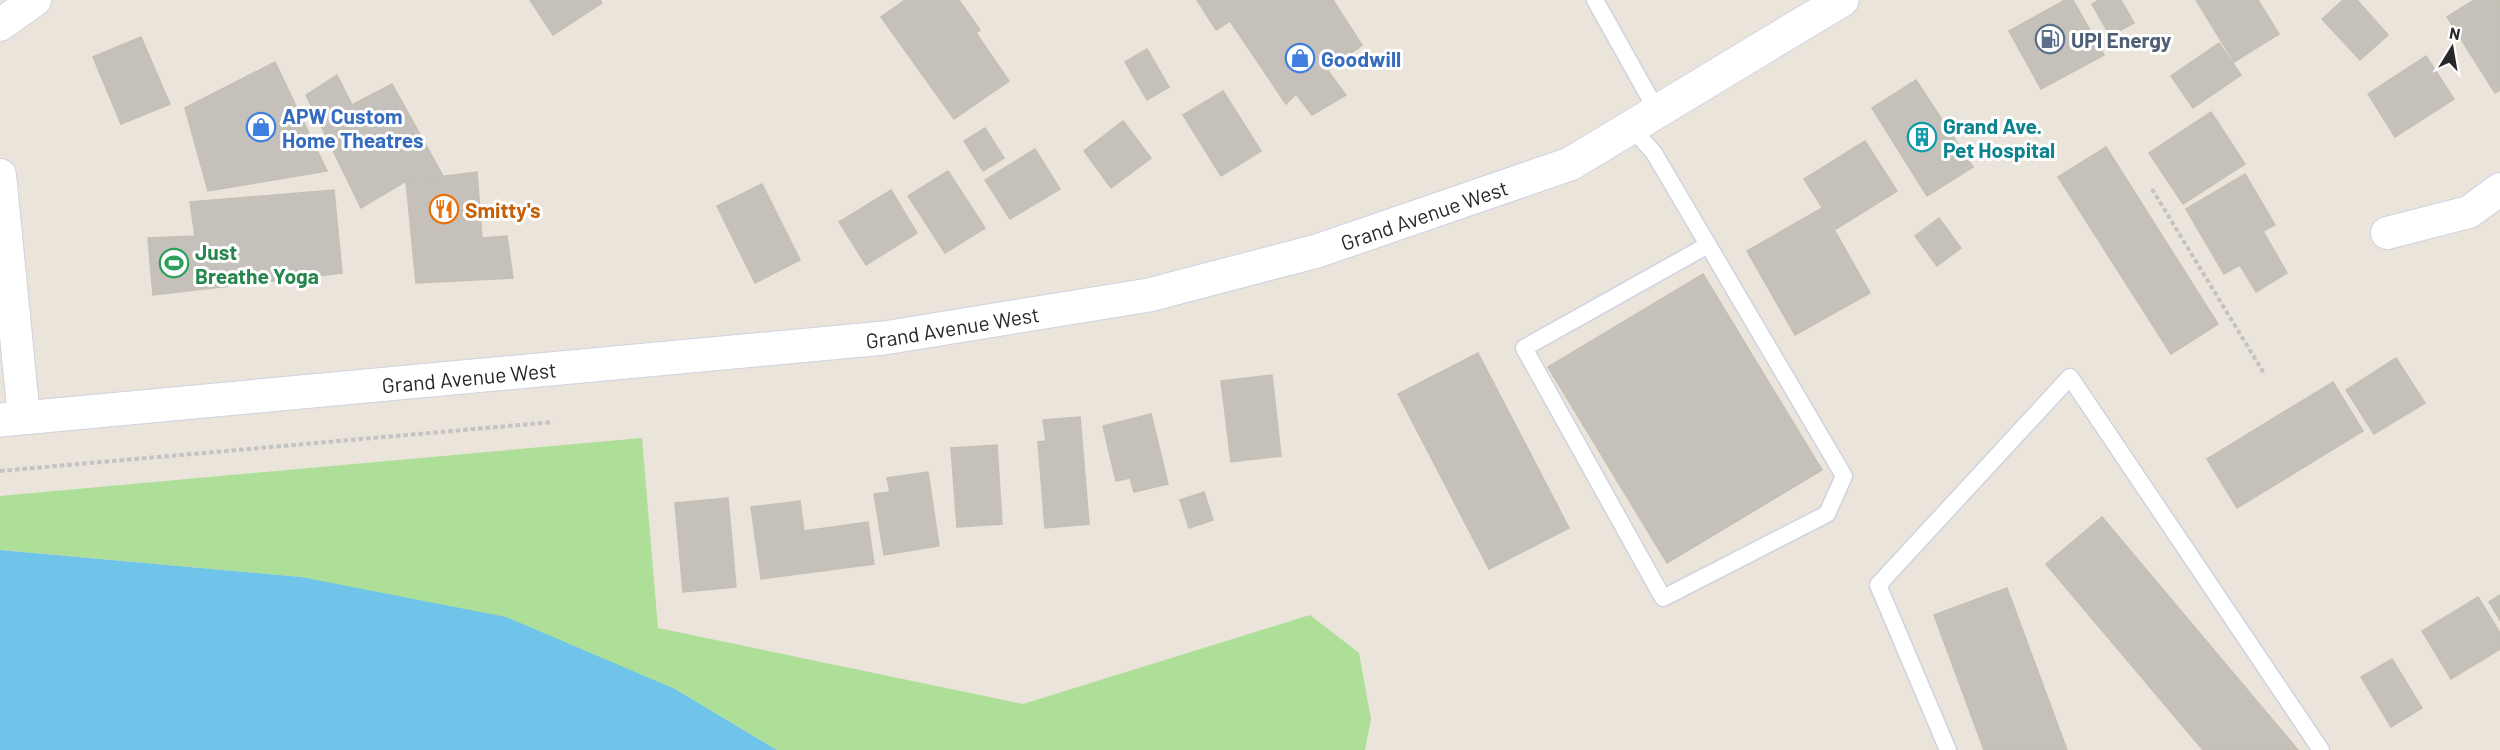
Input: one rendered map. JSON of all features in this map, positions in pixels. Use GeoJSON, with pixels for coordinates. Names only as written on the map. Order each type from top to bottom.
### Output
{"type":"FeatureCollection","features":[{"type":"Feature","properties":{"kind":"main road","name":"Grand Avenue West"},"geometry":{"type":"LineString","coordinates":[[12,418],[884,338],[1149,295],[1317,251],[1570,164],[1842,0]]}},
{"type":"Feature","properties":{"kind":"street"},"geometry":{"type":"LineString","coordinates":[[0,25],[35,0]]}},
{"type":"Feature","properties":{"kind":"street"},"geometry":{"type":"LineString","coordinates":[[0,175],[12,418]]}},
{"type":"Feature","properties":{"kind":"street"},"geometry":{"type":"LineString","coordinates":[[2387,233],[2469,212],[2500,189]]}},
{"type":"Feature","properties":{"kind":"lane"},"geometry":{"type":"LineString","coordinates":[[1595,0],[1644,119],[1654,153],[1844,476],[1827,514],[1663,598],[1524,348],[1708,245]]}},
{"type":"Feature","properties":{"kind":"lane"},"geometry":{"type":"LineString","coordinates":[[1948,750],[1878,585],[2070,377],[2321,750]]}},
{"type":"Feature","properties":{"kind":"path"},"geometry":{"type":"LineString","coordinates":[[2152,189],[2265,375]]}},
{"type":"Feature","properties":{"kind":"path"},"geometry":{"type":"LineString","coordinates":[[0,471],[554,422]]}},
{"type":"Feature","properties":{"kind":"green space"},"geometry":{"type":"Polygon","coordinates":[[[642,438],[658,628],[1023,704],[1310,615],[1359,653],[1371,719],[1365,750],[777,750],[675,689],[301,577],[0,550],[0,496],[642,438]]]}},
{"type":"Feature","properties":{"kind":"water"},"geometry":{"type":"Polygon","coordinates":[[[0,550],[301,577],[506,617],[675,689],[777,750],[0,750],[0,550]]]}},
{"type":"Feature","properties":{"kind":"building"},"geometry":{"type":"Polygon","coordinates":[[[530,0],[600,0],[602,3],[553,35],[530,0]]]}},
{"type":"Feature","properties":{"kind":"building"},"geometry":{"type":"Polygon","coordinates":[[[905,0],[959,0],[980,30],[976,33],[1009,81],[954,119],[881,17],[905,0]]]}},
{"type":"Feature","properties":{"kind":"building","name":"Goodwill"},"geometry":{"type":"Polygon","coordinates":[[[1197,0],[1333,0],[1362,45],[1328,71],[1346,95],[1312,115],[1296,94],[1286,104],[1230,21],[1216,30],[1197,0]]]}},
{"type":"Feature","properties":{"kind":"building"},"geometry":{"type":"Polygon","coordinates":[[[2065,0],[2073,0],[2104,55],[2041,89],[2009,31],[2065,0]]]}},
{"type":"Feature","properties":{"kind":"building"},"geometry":{"type":"Polygon","coordinates":[[[2099,0],[2121,0],[2134,23],[2110,36],[2092,4],[2099,0]]]}},
{"type":"Feature","properties":{"kind":"building"},"geometry":{"type":"Polygon","coordinates":[[[2196,0],[2258,0],[2279,34],[2234,62],[2196,0]]]}},
{"type":"Feature","properties":{"kind":"building"},"geometry":{"type":"Polygon","coordinates":[[[2343,0],[2357,0],[2388,35],[2360,60],[2322,19],[2343,0]]]}},
{"type":"Feature","properties":{"kind":"building"},"geometry":{"type":"Polygon","coordinates":[[[2474,0],[2500,0],[2500,90],[2495,93],[2447,17],[2474,0]]]}},
{"type":"Feature","properties":{"kind":"building"},"geometry":{"type":"Polygon","coordinates":[[[141,37],[170,104],[121,124],[93,57],[141,37]]]}},
{"type":"Feature","properties":{"kind":"building"},"geometry":{"type":"Polygon","coordinates":[[[2219,43],[2241,75],[2193,108],[2171,76],[2219,43]]]}},
{"type":"Feature","properties":{"kind":"building"},"geometry":{"type":"Polygon","coordinates":[[[1147,49],[1169,87],[1147,100],[1125,62],[1147,49]]]}},
{"type":"Feature","properties":{"kind":"building"},"geometry":{"type":"Polygon","coordinates":[[[2426,56],[2454,99],[2395,137],[2368,94],[2426,56]]]}},
{"type":"Feature","properties":{"kind":"building"},"geometry":{"type":"Polygon","coordinates":[[[275,62],[327,171],[208,191],[185,108],[275,62]]]}},
{"type":"Feature","properties":{"kind":"building"},"geometry":{"type":"Polygon","coordinates":[[[337,75],[352,105],[392,84],[443,176],[406,181],[361,208],[306,95],[337,75]]]}},
{"type":"Feature","properties":{"kind":"building","name":"Grand Ave. Pet Hospital"},"geometry":{"type":"Polygon","coordinates":[[[1916,80],[1973,167],[1927,196],[1872,108],[1916,80]]]}},
{"type":"Feature","properties":{"kind":"building"},"geometry":{"type":"Polygon","coordinates":[[[1223,91],[1261,151],[1221,176],[1183,115],[1223,91]]]}},
{"type":"Feature","properties":{"kind":"building"},"geometry":{"type":"Polygon","coordinates":[[[2211,112],[2245,164],[2183,204],[2149,153],[2211,112]]]}},
{"type":"Feature","properties":{"kind":"building"},"geometry":{"type":"Polygon","coordinates":[[[1123,121],[1151,158],[1111,188],[1084,151],[1123,121]]]}},
{"type":"Feature","properties":{"kind":"building"},"geometry":{"type":"Polygon","coordinates":[[[985,128],[1004,158],[983,171],[964,141],[985,128]]]}},
{"type":"Feature","properties":{"kind":"building"},"geometry":{"type":"Polygon","coordinates":[[[1865,141],[1897,191],[1836,229],[1804,179],[1865,141]]]}},
{"type":"Feature","properties":{"kind":"building"},"geometry":{"type":"Polygon","coordinates":[[[2106,147],[2218,324],[2171,354],[2058,177],[2106,147]]]}},
{"type":"Feature","properties":{"kind":"building"},"geometry":{"type":"Polygon","coordinates":[[[1035,149],[1060,189],[1010,219],[985,180],[1035,149]]]}},
{"type":"Feature","properties":{"kind":"building"},"geometry":{"type":"Polygon","coordinates":[[[948,171],[985,228],[945,253],[908,196],[948,171]]]}},
{"type":"Feature","properties":{"kind":"building","name":"Smitty's"},"geometry":{"type":"Polygon","coordinates":[[[477,172],[482,238],[507,236],[513,278],[416,283],[406,181],[477,172]]]}},
{"type":"Feature","properties":{"kind":"building"},"geometry":{"type":"Polygon","coordinates":[[[2245,174],[2275,225],[2263,231],[2287,273],[2256,292],[2240,265],[2224,274],[2186,209],[2245,174]]]}},
{"type":"Feature","properties":{"kind":"building"},"geometry":{"type":"Polygon","coordinates":[[[762,184],[800,260],[755,283],[717,206],[762,184]]]}},
{"type":"Feature","properties":{"kind":"building"},"geometry":{"type":"Polygon","coordinates":[[[334,190],[342,273],[153,295],[148,238],[195,236],[190,202],[334,190]]]}},
{"type":"Feature","properties":{"kind":"building"},"geometry":{"type":"Polygon","coordinates":[[[891,190],[917,233],[866,265],[839,222],[891,190]]]}},
{"type":"Feature","properties":{"kind":"building"},"geometry":{"type":"Polygon","coordinates":[[[1822,208],[1870,293],[1795,335],[1747,251],[1822,208]]]}},
{"type":"Feature","properties":{"kind":"building"},"geometry":{"type":"Polygon","coordinates":[[[1939,218],[1961,248],[1937,266],[1915,236],[1939,218]]]}},
{"type":"Feature","properties":{"kind":"building"},"geometry":{"type":"Polygon","coordinates":[[[1703,274],[1822,470],[1667,563],[1548,367],[1703,274]]]}},
{"type":"Feature","properties":{"kind":"building"},"geometry":{"type":"Polygon","coordinates":[[[1478,353],[1569,528],[1489,569],[1398,394],[1478,353]]]}},
{"type":"Feature","properties":{"kind":"building"},"geometry":{"type":"Polygon","coordinates":[[[2396,358],[2425,403],[2374,434],[2346,390],[2396,358]]]}},
{"type":"Feature","properties":{"kind":"building"},"geometry":{"type":"Polygon","coordinates":[[[1272,375],[1281,456],[1231,462],[1221,381],[1272,375]]]}},
{"type":"Feature","properties":{"kind":"building"},"geometry":{"type":"Polygon","coordinates":[[[2333,382],[2363,431],[2237,508],[2207,459],[2333,382]]]}},
{"type":"Feature","properties":{"kind":"building"},"geometry":{"type":"Polygon","coordinates":[[[1151,414],[1168,484],[1134,492],[1130,478],[1116,481],[1103,426],[1151,414]]]}},
{"type":"Feature","properties":{"kind":"building"},"geometry":{"type":"Polygon","coordinates":[[[1080,417],[1089,524],[1045,528],[1038,442],[1046,441],[1043,420],[1080,417]]]}},
{"type":"Feature","properties":{"kind":"building"},"geometry":{"type":"Polygon","coordinates":[[[997,445],[1002,524],[957,527],[951,448],[997,445]]]}},
{"type":"Feature","properties":{"kind":"building"},"geometry":{"type":"Polygon","coordinates":[[[928,472],[939,546],[884,555],[874,494],[890,492],[887,478],[928,472]]]}},
{"type":"Feature","properties":{"kind":"building"},"geometry":{"type":"Polygon","coordinates":[[[1204,492],[1213,520],[1189,528],[1180,500],[1204,492]]]}},
{"type":"Feature","properties":{"kind":"building"},"geometry":{"type":"Polygon","coordinates":[[[728,498],[736,587],[683,592],[675,503],[728,498]]]}},
{"type":"Feature","properties":{"kind":"building"},"geometry":{"type":"Polygon","coordinates":[[[800,501],[804,531],[868,522],[874,564],[761,579],[751,507],[800,501]]]}},
{"type":"Feature","properties":{"kind":"building"},"geometry":{"type":"Polygon","coordinates":[[[2102,517],[2298,750],[2203,750],[2046,564],[2102,517]]]}},
{"type":"Feature","properties":{"kind":"building"},"geometry":{"type":"Polygon","coordinates":[[[2007,588],[2067,750],[1984,750],[1934,615],[2007,588]]]}},
{"type":"Feature","properties":{"kind":"building"},"geometry":{"type":"Polygon","coordinates":[[[2500,595],[2500,620],[2489,602],[2500,595]]]}},
{"type":"Feature","properties":{"kind":"building"},"geometry":{"type":"Polygon","coordinates":[[[2478,597],[2500,633],[2500,649],[2451,679],[2422,631],[2478,597]]]}},
{"type":"Feature","properties":{"kind":"building"},"geometry":{"type":"Polygon","coordinates":[[[2392,659],[2422,708],[2391,727],[2361,677],[2392,659]]]}},
{"type":"Feature","properties":{"kind":"place","name":"UPI Energy"},"geometry":{"type":"Point","coordinates":[2050,39]}},
{"type":"Feature","properties":{"kind":"place","name":"Goodwill"},"geometry":{"type":"Point","coordinates":[1300,58]}},
{"type":"Feature","properties":{"kind":"place","name":"APW Custom Home Theatres"},"geometry":{"type":"Point","coordinates":[261,127]}},
{"type":"Feature","properties":{"kind":"place","name":"Grand Ave. Pet Hospital"},"geometry":{"type":"Point","coordinates":[1922,137]}},
{"type":"Feature","properties":{"kind":"place","name":"Smitty's"},"geometry":{"type":"Point","coordinates":[444,209]}},
{"type":"Feature","properties":{"kind":"place","name":"Just Breathe Yoga"},"geometry":{"type":"Point","coordinates":[174,263]}}]}
